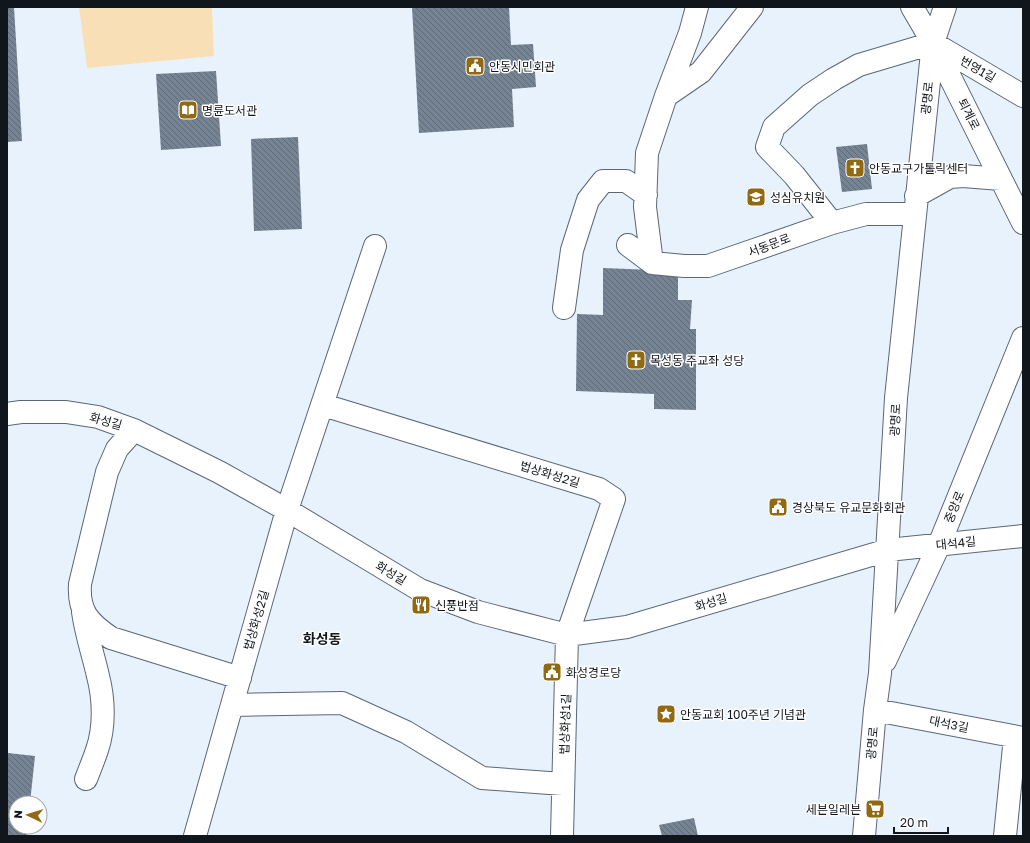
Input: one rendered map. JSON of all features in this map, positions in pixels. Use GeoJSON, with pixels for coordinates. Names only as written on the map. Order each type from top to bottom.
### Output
{"type":"FeatureCollection","features":[{"type":"Feature","properties":{"kind":"street"},"geometry":{"type":"LineString","coordinates":[[652,263],[645,207],[647,153],[666,96],[690,33],[697,7]]}},
{"type":"Feature","properties":{"kind":"street"},"geometry":{"type":"LineString","coordinates":[[666,96],[701,72],[752,7]]}},
{"type":"Feature","properties":{"kind":"street","name":"퇴계로"},"geometry":{"type":"LineString","coordinates":[[912,7],[933,43],[1023,223]]}},
{"type":"Feature","properties":{"kind":"street","name":"광명로"},"geometry":{"type":"LineString","coordinates":[[864,836],[875,710],[880,673],[896,398],[933,43],[945,7]]}},
{"type":"Feature","properties":{"kind":"street"},"geometry":{"type":"LineString","coordinates":[[832,223],[794,175],[767,148],[774,127],[810,95],[859,65],[933,43]]}},
{"type":"Feature","properties":{"kind":"street","name":"번영1길"},"geometry":{"type":"LineString","coordinates":[[933,43],[1023,96]]}},
{"type":"Feature","properties":{"kind":"street"},"geometry":{"type":"LineString","coordinates":[[915,205],[950,177],[963,176],[1001,179]]}},
{"type":"Feature","properties":{"kind":"street"},"geometry":{"type":"LineString","coordinates":[[564,308],[572,250],[588,200],[604,181],[626,181],[646,195]]}},
{"type":"Feature","properties":{"kind":"street","name":"서동문로"},"geometry":{"type":"LineString","coordinates":[[652,263],[684,266],[708,266],[832,223],[866,214],[915,205]]}},
{"type":"Feature","properties":{"kind":"street"},"geometry":{"type":"LineString","coordinates":[[628,245],[652,263]]}},
{"type":"Feature","properties":{"kind":"street","name":"법상화성2길"},"geometry":{"type":"LineString","coordinates":[[195,836],[287,510],[375,246]]}},
{"type":"Feature","properties":{"kind":"street","name":"중앙로"},"geometry":{"type":"LineString","coordinates":[[880,673],[939,545],[1023,338]]}},
{"type":"Feature","properties":{"kind":"street","name":"법상화성2길"},"geometry":{"type":"LineString","coordinates":[[322,405],[599,489],[614,500]]}},
{"type":"Feature","properties":{"kind":"street","name":"화성길"},"geometry":{"type":"LineString","coordinates":[[7,414],[21,412],[66,412],[98,417],[134,430],[219,472],[287,510],[420,590],[478,612],[567,635],[627,627],[888,550]]}},
{"type":"Feature","properties":{"kind":"street"},"geometry":{"type":"LineString","coordinates":[[86,779],[98,748],[102,726],[102,703],[99,677],[86,631],[83,609],[79,597],[80,584],[107,472],[117,449],[134,430]]}},
{"type":"Feature","properties":{"kind":"street","name":"법상화성1길"},"geometry":{"type":"LineString","coordinates":[[562,836],[567,635],[614,500]]}},
{"type":"Feature","properties":{"kind":"street","name":"대석4길"},"geometry":{"type":"LineString","coordinates":[[888,550],[1023,536]]}},
{"type":"Feature","properties":{"kind":"street"},"geometry":{"type":"LineString","coordinates":[[83,609],[90,620],[111,638],[240,678]]}},
{"type":"Feature","properties":{"kind":"street"},"geometry":{"type":"LineString","coordinates":[[233,705],[342,703],[406,732],[482,778],[563,784]]}},
{"type":"Feature","properties":{"kind":"street","name":"대석3길"},"geometry":{"type":"LineString","coordinates":[[875,710],[1019,737]]}},
{"type":"Feature","properties":{"kind":"street"},"geometry":{"type":"LineString","coordinates":[[1004,836],[1019,737]]}},
{"type":"Feature","properties":{"kind":"shaded area"},"geometry":{"type":"Polygon","coordinates":[[[79,7],[212,7],[214,56],[87,68],[79,7]]]}},
{"type":"Feature","properties":{"kind":"building"},"geometry":{"type":"Polygon","coordinates":[[[7,7],[14,7],[22,141],[7,142],[7,7]]]}},
{"type":"Feature","properties":{"kind":"building","name":"안동시민회관"},"geometry":{"type":"Polygon","coordinates":[[[412,7],[509,7],[511,45],[533,44],[536,87],[512,89],[514,127],[419,133],[412,7]]]}},
{"type":"Feature","properties":{"kind":"building","name":"명륜도서관"},"geometry":{"type":"Polygon","coordinates":[[[216,71],[221,146],[161,150],[156,74],[216,71]]]}},
{"type":"Feature","properties":{"kind":"building"},"geometry":{"type":"Polygon","coordinates":[[[298,137],[302,229],[254,231],[251,139],[298,137]]]}},
{"type":"Feature","properties":{"kind":"building","name":"안동교구가톨릭센터"},"geometry":{"type":"Polygon","coordinates":[[[867,144],[872,189],[842,192],[836,147],[867,144]]]}},
{"type":"Feature","properties":{"kind":"building","name":"목성동 주교좌 성당"},"geometry":{"type":"Polygon","coordinates":[[[603,268],[678,271],[678,300],[692,300],[690,329],[696,329],[696,410],[654,409],[654,394],[576,391],[577,314],[603,315],[603,268]]]}},
{"type":"Feature","properties":{"kind":"building"},"geometry":{"type":"Polygon","coordinates":[[[8,753],[35,756],[31,795],[8,795],[8,835],[27,836],[7,836],[8,753]]]}},
{"type":"Feature","properties":{"kind":"building"},"geometry":{"type":"Polygon","coordinates":[[[694,818],[698,836],[662,836],[659,825],[694,818]]]}},
{"type":"Feature","properties":{"kind":"place","name":"안동시민회관"},"geometry":{"type":"Point","coordinates":[475,66]}},
{"type":"Feature","properties":{"kind":"place","name":"명륜도서관"},"geometry":{"type":"Point","coordinates":[188,110]}},
{"type":"Feature","properties":{"kind":"place","name":"안동교구가톨릭센터"},"geometry":{"type":"Point","coordinates":[855,168]}},
{"type":"Feature","properties":{"kind":"place","name":"성심유치원"},"geometry":{"type":"Point","coordinates":[756,197]}},
{"type":"Feature","properties":{"kind":"place","name":"목성동 주교좌 성당"},"geometry":{"type":"Point","coordinates":[636,360]}},
{"type":"Feature","properties":{"kind":"place","name":"경상북도 유교문화회관"},"geometry":{"type":"Point","coordinates":[778,507]}},
{"type":"Feature","properties":{"kind":"place","name":"신풍반점"},"geometry":{"type":"Point","coordinates":[421,605]}},
{"type":"Feature","properties":{"kind":"place","name":"화성경로당"},"geometry":{"type":"Point","coordinates":[552,672]}},
{"type":"Feature","properties":{"kind":"place","name":"안동교회 100주년 기념관"},"geometry":{"type":"Point","coordinates":[666,714]}},
{"type":"Feature","properties":{"kind":"place","name":"세븐일레븐"},"geometry":{"type":"Point","coordinates":[875,809]}},
{"type":"Feature","properties":{"kind":"district","name":"화성동"},"geometry":{"type":"Point","coordinates":[322,638]}}]}
